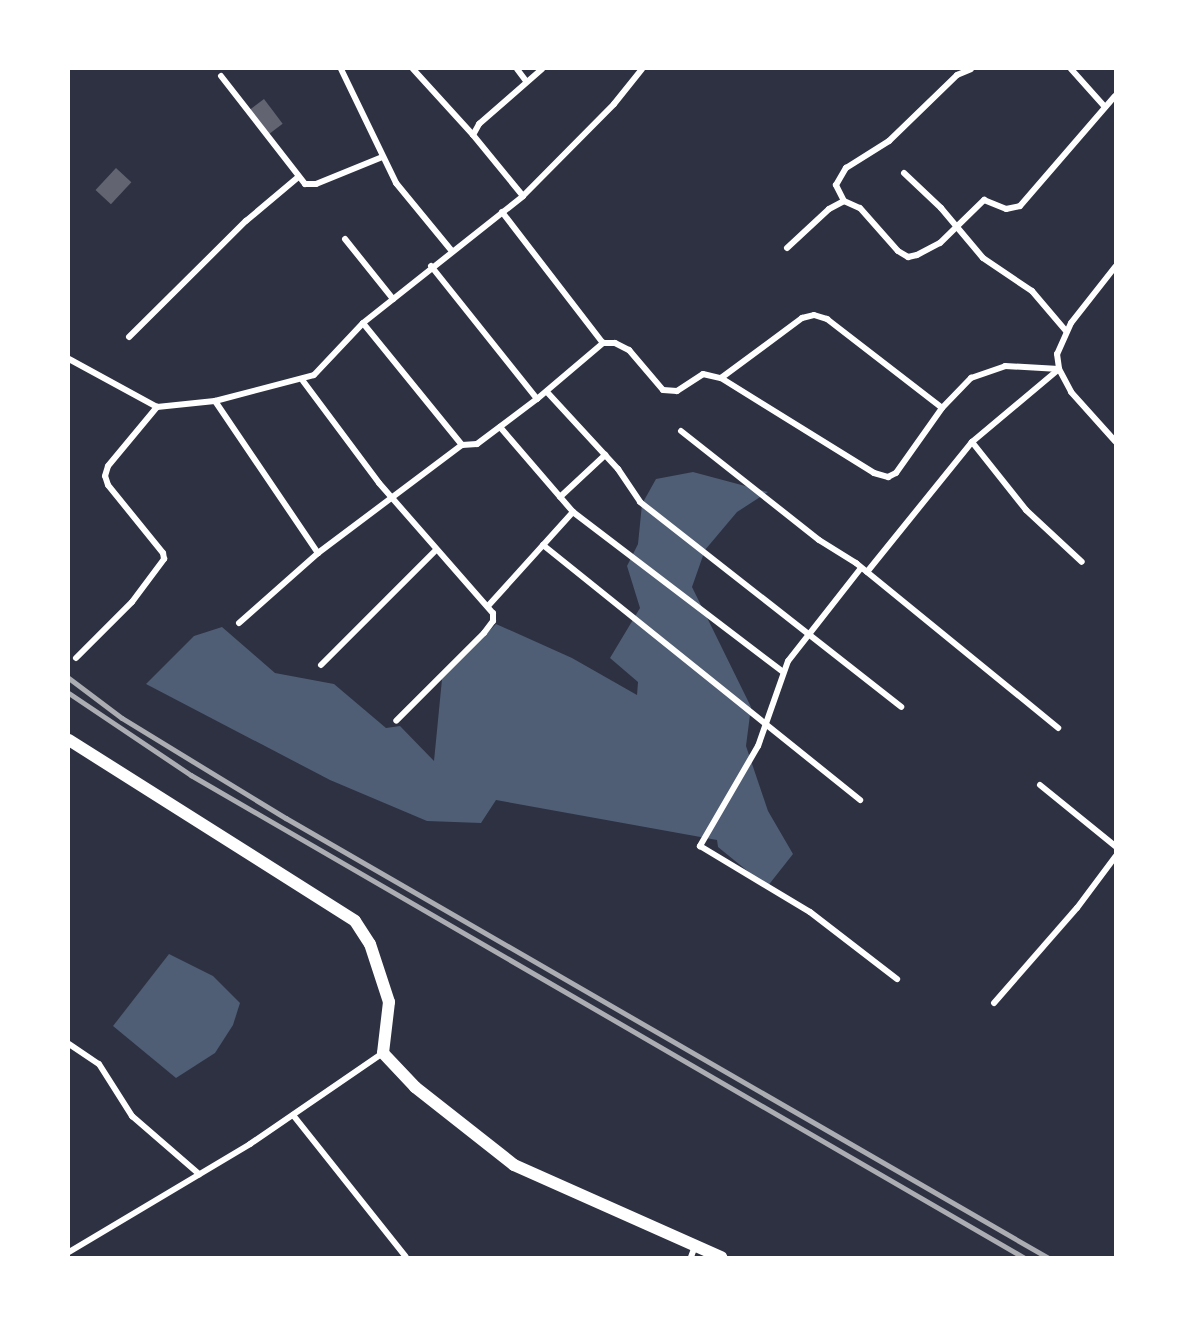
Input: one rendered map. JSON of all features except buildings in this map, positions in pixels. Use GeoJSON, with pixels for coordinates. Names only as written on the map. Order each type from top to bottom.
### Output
{"type":"FeatureCollection","features":[{"type":"Feature","properties":{"kind":"main road"},"geometry":{"type":"LineString","coordinates":[[69,740],[355,921],[370,944],[389,1002],[383,1053],[415,1087],[514,1165],[693,1251],[721,1257]]}},
{"type":"Feature","properties":{"kind":"street"},"geometry":{"type":"LineString","coordinates":[[341,69],[396,183],[450,250]]}},
{"type":"Feature","properties":{"kind":"street"},"geometry":{"type":"LineString","coordinates":[[413,69],[473,135],[523,196]]}},
{"type":"Feature","properties":{"kind":"street"},"geometry":{"type":"LineString","coordinates":[[517,69],[526,81]]}},
{"type":"Feature","properties":{"kind":"street"},"geometry":{"type":"LineString","coordinates":[[473,135],[479,124],[542,69]]}},
{"type":"Feature","properties":{"kind":"street"},"geometry":{"type":"LineString","coordinates":[[69,359],[157,407],[215,400],[303,381],[322,368],[363,323],[450,250],[523,196],[614,104],[642,69]]}},
{"type":"Feature","properties":{"kind":"street"},"geometry":{"type":"LineString","coordinates":[[971,69],[957,75],[889,141],[846,168],[837,185],[844,201],[860,208],[886,240],[908,257],[926,251],[957,227],[984,200],[1006,209],[1020,206],[1115,96]]}},
{"type":"Feature","properties":{"kind":"street"},"geometry":{"type":"LineString","coordinates":[[1071,69],[1105,107]]}},
{"type":"Feature","properties":{"kind":"street"},"geometry":{"type":"LineString","coordinates":[[220,76],[297,178],[305,184],[316,184],[382,157]]}},
{"type":"Feature","properties":{"kind":"street"},"geometry":{"type":"LineString","coordinates":[[904,173],[957,227],[983,258],[1044,303],[1066,330]]}},
{"type":"Feature","properties":{"kind":"street"},"geometry":{"type":"LineString","coordinates":[[129,337],[246,221],[297,178]]}},
{"type":"Feature","properties":{"kind":"street"},"geometry":{"type":"LineString","coordinates":[[787,248],[829,209],[844,201]]}},
{"type":"Feature","properties":{"kind":"street"},"geometry":{"type":"LineString","coordinates":[[502,212],[603,343],[629,351],[663,390],[670,393],[703,374],[721,378],[874,473],[888,477],[896,473],[914,452],[942,408],[971,378],[985,370],[1034,365],[1059,369]]}},
{"type":"Feature","properties":{"kind":"street"},"geometry":{"type":"LineString","coordinates":[[345,239],[393,299]]}},
{"type":"Feature","properties":{"kind":"street"},"geometry":{"type":"LineString","coordinates":[[431,266],[537,399]]}},
{"type":"Feature","properties":{"kind":"street"},"geometry":{"type":"LineString","coordinates":[[1115,267],[1066,330],[1057,354],[1059,369],[1071,392],[1115,441]]}},
{"type":"Feature","properties":{"kind":"street"},"geometry":{"type":"LineString","coordinates":[[721,378],[802,318],[814,315],[827,319],[942,408]]}},
{"type":"Feature","properties":{"kind":"street"},"geometry":{"type":"LineString","coordinates":[[363,323],[462,445]]}},
{"type":"Feature","properties":{"kind":"street"},"geometry":{"type":"LineString","coordinates":[[239,623],[318,553],[393,500],[462,445],[477,444],[547,392],[603,343]]}},
{"type":"Feature","properties":{"kind":"street"},"geometry":{"type":"LineString","coordinates":[[897,979],[810,912],[700,846],[758,746],[783,672],[809,632],[972,442],[1059,369]]}},
{"type":"Feature","properties":{"kind":"street"},"geometry":{"type":"LineString","coordinates":[[303,381],[393,500],[435,551],[488,606],[493,621],[484,633],[396,721]]}},
{"type":"Feature","properties":{"kind":"street"},"geometry":{"type":"LineString","coordinates":[[547,392],[604,455],[640,502],[744,586],[809,632],[901,707]]}},
{"type":"Feature","properties":{"kind":"street"},"geometry":{"type":"LineString","coordinates":[[215,400],[318,553]]}},
{"type":"Feature","properties":{"kind":"street"},"geometry":{"type":"LineString","coordinates":[[76,658],[132,602],[164,560],[163,553],[108,485],[105,476],[108,466],[157,407]]}},
{"type":"Feature","properties":{"kind":"street"},"geometry":{"type":"LineString","coordinates":[[500,427],[573,512],[783,672]]}},
{"type":"Feature","properties":{"kind":"street"},"geometry":{"type":"LineString","coordinates":[[681,431],[819,540],[864,570],[1058,728]]}},
{"type":"Feature","properties":{"kind":"street"},"geometry":{"type":"LineString","coordinates":[[972,442],[1026,510],[1082,562]]}},
{"type":"Feature","properties":{"kind":"street"},"geometry":{"type":"LineString","coordinates":[[560,497],[604,455]]}},
{"type":"Feature","properties":{"kind":"street"},"geometry":{"type":"LineString","coordinates":[[488,606],[573,512]]}},
{"type":"Feature","properties":{"kind":"street"},"geometry":{"type":"LineString","coordinates":[[543,545],[860,800]]}},
{"type":"Feature","properties":{"kind":"street"},"geometry":{"type":"LineString","coordinates":[[321,665],[435,551]]}},
{"type":"Feature","properties":{"kind":"street"},"geometry":{"type":"LineString","coordinates":[[1040,785],[1115,846]]}},
{"type":"Feature","properties":{"kind":"street"},"geometry":{"type":"LineString","coordinates":[[994,1003],[1077,908],[1115,857]]}},
{"type":"Feature","properties":{"kind":"street"},"geometry":{"type":"LineString","coordinates":[[69,1044],[99,1064],[132,1116],[199,1174]]}},
{"type":"Feature","properties":{"kind":"street"},"geometry":{"type":"LineString","coordinates":[[69,1252],[293,1115],[383,1053]]}},
{"type":"Feature","properties":{"kind":"street"},"geometry":{"type":"LineString","coordinates":[[293,1115],[406,1257]]}},
{"type":"Feature","properties":{"kind":"water"},"geometry":{"type":"Polygon","coordinates":[[[693,472],[768,492],[737,512],[705,550],[692,587],[751,707],[746,746],[768,811],[793,854],[767,887],[718,847],[717,840],[496,800],[481,823],[427,821],[330,780],[146,684],[194,636],[222,627],[275,673],[334,684],[386,728],[400,726],[434,761],[442,679],[496,624],[572,658],[637,695],[638,682],[610,658],[640,608],[627,566],[638,544],[642,504],[656,479],[693,472]]]}},
{"type":"Feature","properties":{"kind":"water"},"geometry":{"type":"Polygon","coordinates":[[[169,954],[213,976],[240,1003],[233,1025],[215,1053],[176,1078],[113,1026],[169,954]]]}},
{"type":"Feature","properties":{"kind":"railway"},"geometry":{"type":"LineString","coordinates":[[69,678],[122,718],[286,818],[1047,1257]]}},
{"type":"Feature","properties":{"kind":"railway"},"geometry":{"type":"LineString","coordinates":[[69,693],[191,775],[1023,1257]]}}]}
